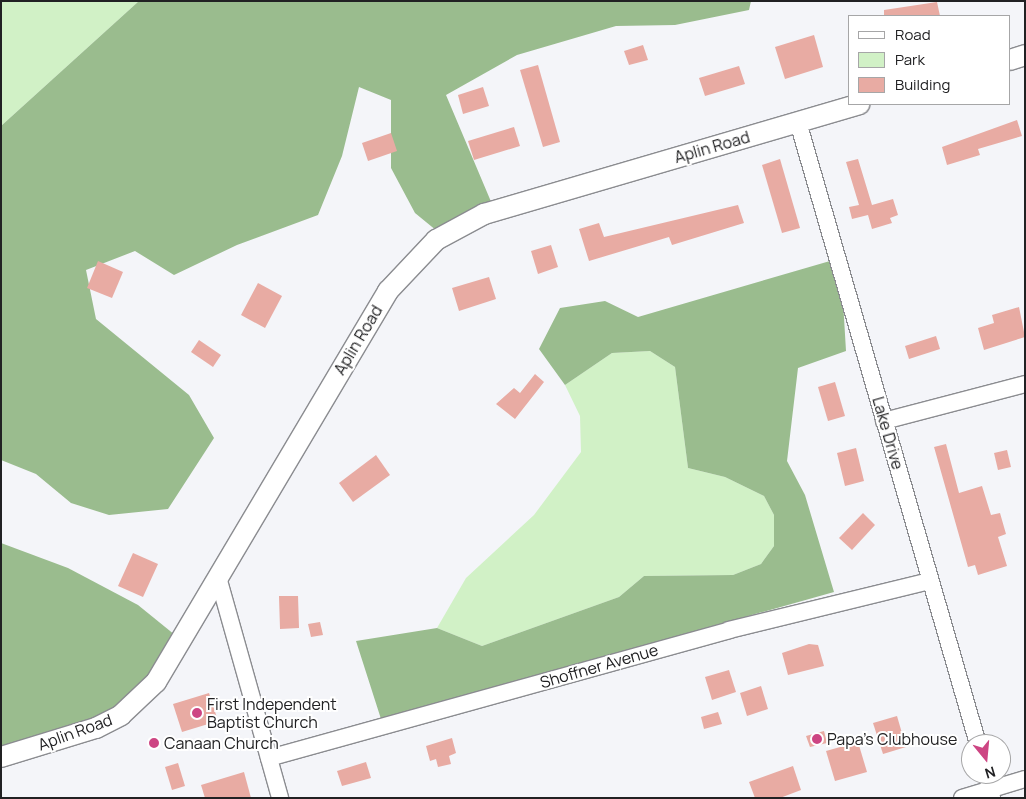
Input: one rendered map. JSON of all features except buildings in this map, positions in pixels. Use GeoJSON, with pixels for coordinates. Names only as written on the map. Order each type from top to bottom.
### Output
{"type":"FeatureCollection","features":[{"type":"Feature","properties":{"kind":"street"},"geometry":{"type":"LineString","coordinates":[[1011,60],[1025,55]]}},
{"type":"Feature","properties":{"kind":"street","name":"Aplin Road"},"geometry":{"type":"LineString","coordinates":[[1,757],[96,728],[139,700],[162,672],[388,291],[436,240],[484,214],[856,105]]}},
{"type":"Feature","properties":{"kind":"street","name":"Lake Drive"},"geometry":{"type":"LineString","coordinates":[[798,122],[975,734]]}},
{"type":"Feature","properties":{"kind":"street"},"geometry":{"type":"LineString","coordinates":[[884,421],[1025,384]]}},
{"type":"Feature","properties":{"kind":"street"},"geometry":{"type":"LineString","coordinates":[[218,577],[280,798]]}},
{"type":"Feature","properties":{"kind":"street","name":"Shoffner Avenue"},"geometry":{"type":"LineString","coordinates":[[269,758],[729,630],[930,581]]}},
{"type":"Feature","properties":{"kind":"street"},"geometry":{"type":"LineString","coordinates":[[962,798],[990,787],[1025,779]]}},
{"type":"Feature","properties":{"kind":"green space"},"geometry":{"type":"Polygon","coordinates":[[[1,1],[139,1],[1,126],[1,1]]]}},
{"type":"Feature","properties":{"kind":"green space"},"geometry":{"type":"Polygon","coordinates":[[[139,1],[751,1],[749,10],[675,25],[616,26],[517,55],[446,95],[492,204],[437,231],[415,213],[391,168],[391,100],[359,87],[342,156],[318,215],[237,245],[174,275],[135,251],[86,270],[96,319],[189,395],[214,438],[168,509],[109,515],[71,503],[36,474],[1,460],[1,126],[139,1]]]}},
{"type":"Feature","properties":{"kind":"green space"},"geometry":{"type":"Polygon","coordinates":[[[830,261],[843,301],[846,351],[798,368],[787,461],[805,495],[834,592],[381,719],[356,641],[437,628],[482,646],[619,597],[644,576],[733,575],[761,564],[774,546],[774,515],[764,496],[725,477],[688,468],[675,367],[650,351],[612,353],[565,385],[539,349],[560,308],[605,301],[638,317],[830,261]]]}},
{"type":"Feature","properties":{"kind":"green space"},"geometry":{"type":"Polygon","coordinates":[[[650,351],[675,367],[688,468],[725,477],[764,496],[774,515],[774,546],[761,564],[733,575],[644,576],[619,597],[482,646],[437,628],[466,578],[534,515],[581,452],[580,416],[565,385],[612,353],[650,351]]]}},
{"type":"Feature","properties":{"kind":"green space"},"geometry":{"type":"Polygon","coordinates":[[[1,543],[68,568],[138,605],[175,635],[150,676],[117,708],[93,721],[1,749],[1,543]]]}},
{"type":"Feature","properties":{"kind":"place","name":"First Independent Baptist Church"},"geometry":{"type":"Point","coordinates":[197,713]}},
{"type":"Feature","properties":{"kind":"place","name":"Papa's Clubhouse"},"geometry":{"type":"Point","coordinates":[817,739]}},
{"type":"Feature","properties":{"kind":"place","name":"Canaan Church"},"geometry":{"type":"Point","coordinates":[154,743]}}]}
